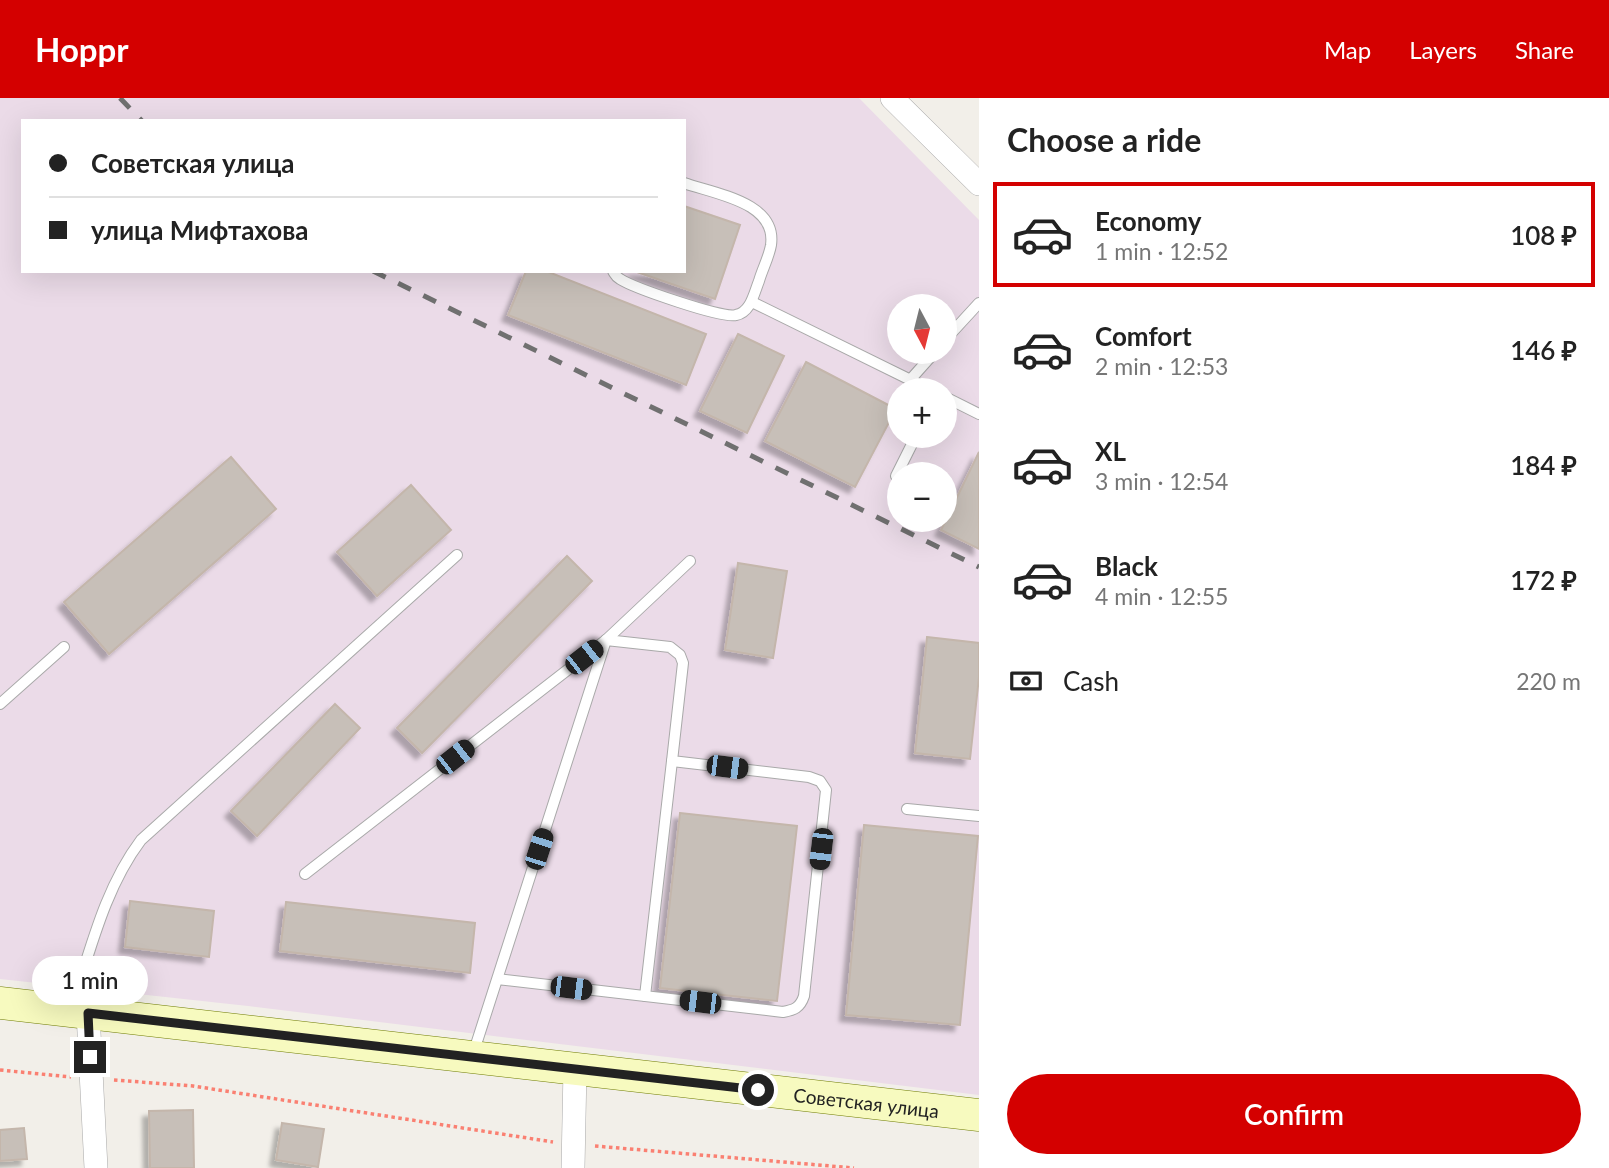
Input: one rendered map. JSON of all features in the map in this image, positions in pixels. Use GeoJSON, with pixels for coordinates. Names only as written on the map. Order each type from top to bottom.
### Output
{"type":"FeatureCollection","features":[{"type":"Feature","properties":{"kind":"main road","name":"Советская улица"},"geometry":{"type":"LineString","coordinates":[[0,1003],[979,1114]]}},
{"type":"Feature","properties":{"kind":"street"},"geometry":{"type":"LineString","coordinates":[[892,98],[979,184]]}},
{"type":"Feature","properties":{"kind":"street"},"geometry":{"type":"LineString","coordinates":[[79,1012],[91,1079],[96,1168]]}},
{"type":"Feature","properties":{"kind":"street"},"geometry":{"type":"LineString","coordinates":[[573,1168],[575,1069]]}},
{"type":"Feature","properties":{"kind":"lane"},"geometry":{"type":"LineString","coordinates":[[614,273],[617,278],[632,285],[719,314],[736,316],[745,311],[751,302],[771,246],[771,230],[765,217],[753,207],[686,184]]}},
{"type":"Feature","properties":{"kind":"lane"},"geometry":{"type":"LineString","coordinates":[[751,302],[906,378]]}},
{"type":"Feature","properties":{"kind":"lane"},"geometry":{"type":"LineString","coordinates":[[957,327],[979,303]]}},
{"type":"Feature","properties":{"kind":"lane"},"geometry":{"type":"LineString","coordinates":[[912,378],[924,364]]}},
{"type":"Feature","properties":{"kind":"lane"},"geometry":{"type":"LineString","coordinates":[[957,403],[979,414]]}},
{"type":"Feature","properties":{"kind":"lane"},"geometry":{"type":"LineString","coordinates":[[79,1012],[113,886],[126,859],[141,840],[457,555]]}},
{"type":"Feature","properties":{"kind":"lane"},"geometry":{"type":"LineString","coordinates":[[305,874],[606,640],[690,561]]}},
{"type":"Feature","properties":{"kind":"lane"},"geometry":{"type":"LineString","coordinates":[[606,640],[670,647],[680,655],[683,663],[645,996]]}},
{"type":"Feature","properties":{"kind":"lane"},"geometry":{"type":"LineString","coordinates":[[472,1057],[606,640]]}},
{"type":"Feature","properties":{"kind":"lane"},"geometry":{"type":"LineString","coordinates":[[0,704],[64,647]]}},
{"type":"Feature","properties":{"kind":"lane"},"geometry":{"type":"LineString","coordinates":[[498,979],[783,1012],[794,1009],[801,1003],[826,790],[820,782],[808,776],[672,761]]}},
{"type":"Feature","properties":{"kind":"lane"},"geometry":{"type":"LineString","coordinates":[[907,809],[979,816]]}},
{"type":"Feature","properties":{"kind":"path"},"geometry":{"type":"LineString","coordinates":[[0,1070],[193,1086],[572,1144],[854,1168]]}},
{"type":"Feature","properties":{"kind":"shaded area"},"geometry":{"type":"Polygon","coordinates":[[[0,98],[859,98],[979,220],[979,1095],[248,1006],[0,979],[0,98]]]}},
{"type":"Feature","properties":{"kind":"building"},"geometry":{"type":"Polygon","coordinates":[[[686,207],[740,225],[715,299],[640,273],[686,273],[686,207]]]}},
{"type":"Feature","properties":{"kind":"building"},"geometry":{"type":"Polygon","coordinates":[[[525,273],[551,273],[706,334],[686,385],[508,315],[525,273]]]}},
{"type":"Feature","properties":{"kind":"building"},"geometry":{"type":"Polygon","coordinates":[[[738,334],[784,356],[747,433],[700,411],[738,334]]]}},
{"type":"Feature","properties":{"kind":"building"},"geometry":{"type":"Polygon","coordinates":[[[806,362],[887,404],[887,426],[855,487],[765,441],[806,362]]]}},
{"type":"Feature","properties":{"kind":"building"},"geometry":{"type":"Polygon","coordinates":[[[979,452],[979,549],[945,532],[957,532],[957,497],[979,452]]]}},
{"type":"Feature","properties":{"kind":"building"},"geometry":{"type":"Polygon","coordinates":[[[231,457],[276,509],[109,654],[64,602],[231,457]]]}},
{"type":"Feature","properties":{"kind":"building"},"geometry":{"type":"Polygon","coordinates":[[[411,485],[451,530],[377,596],[337,552],[411,485]]]}},
{"type":"Feature","properties":{"kind":"building"},"geometry":{"type":"Polygon","coordinates":[[[567,556],[592,581],[422,753],[397,728],[567,556]]]}},
{"type":"Feature","properties":{"kind":"building"},"geometry":{"type":"Polygon","coordinates":[[[738,563],[787,571],[773,658],[725,650],[738,563]]]}},
{"type":"Feature","properties":{"kind":"building"},"geometry":{"type":"Polygon","coordinates":[[[927,637],[979,643],[979,677],[970,759],[915,753],[927,637]]]}},
{"type":"Feature","properties":{"kind":"building"},"geometry":{"type":"Polygon","coordinates":[[[335,704],[360,728],[257,836],[231,811],[335,704]]]}},
{"type":"Feature","properties":{"kind":"building"},"geometry":{"type":"Polygon","coordinates":[[[680,813],[797,826],[777,1001],[660,988],[680,813]]]}},
{"type":"Feature","properties":{"kind":"building"},"geometry":{"type":"Polygon","coordinates":[[[864,825],[978,836],[960,1025],[846,1015],[864,825]]]}},
{"type":"Feature","properties":{"kind":"building"},"geometry":{"type":"Polygon","coordinates":[[[130,901],[214,911],[209,957],[125,947],[130,901]]]}},
{"type":"Feature","properties":{"kind":"building"},"geometry":{"type":"Polygon","coordinates":[[[286,902],[475,923],[470,973],[280,951],[286,902]]]}},
{"type":"Feature","properties":{"kind":"building"},"geometry":{"type":"Polygon","coordinates":[[[193,1110],[194,1168],[150,1168],[149,1111],[193,1110]]]}},
{"type":"Feature","properties":{"kind":"building"},"geometry":{"type":"Polygon","coordinates":[[[282,1123],[324,1129],[318,1167],[276,1160],[282,1123]]]}},
{"type":"Feature","properties":{"kind":"building"},"geometry":{"type":"Polygon","coordinates":[[[24,1128],[27,1159],[0,1161],[0,1130],[24,1128]]]}},
{"type":"Feature","properties":{"kind":"railway"},"geometry":{"type":"LineString","coordinates":[[120,98],[140,119]]}},
{"type":"Feature","properties":{"kind":"railway"},"geometry":{"type":"LineString","coordinates":[[377,273],[979,567]]}},
{"type":"Feature","properties":{"kind":"route"},"geometry":{"type":"LineString","coordinates":[[90,1057],[88,1013],[758,1090]]}}]}
